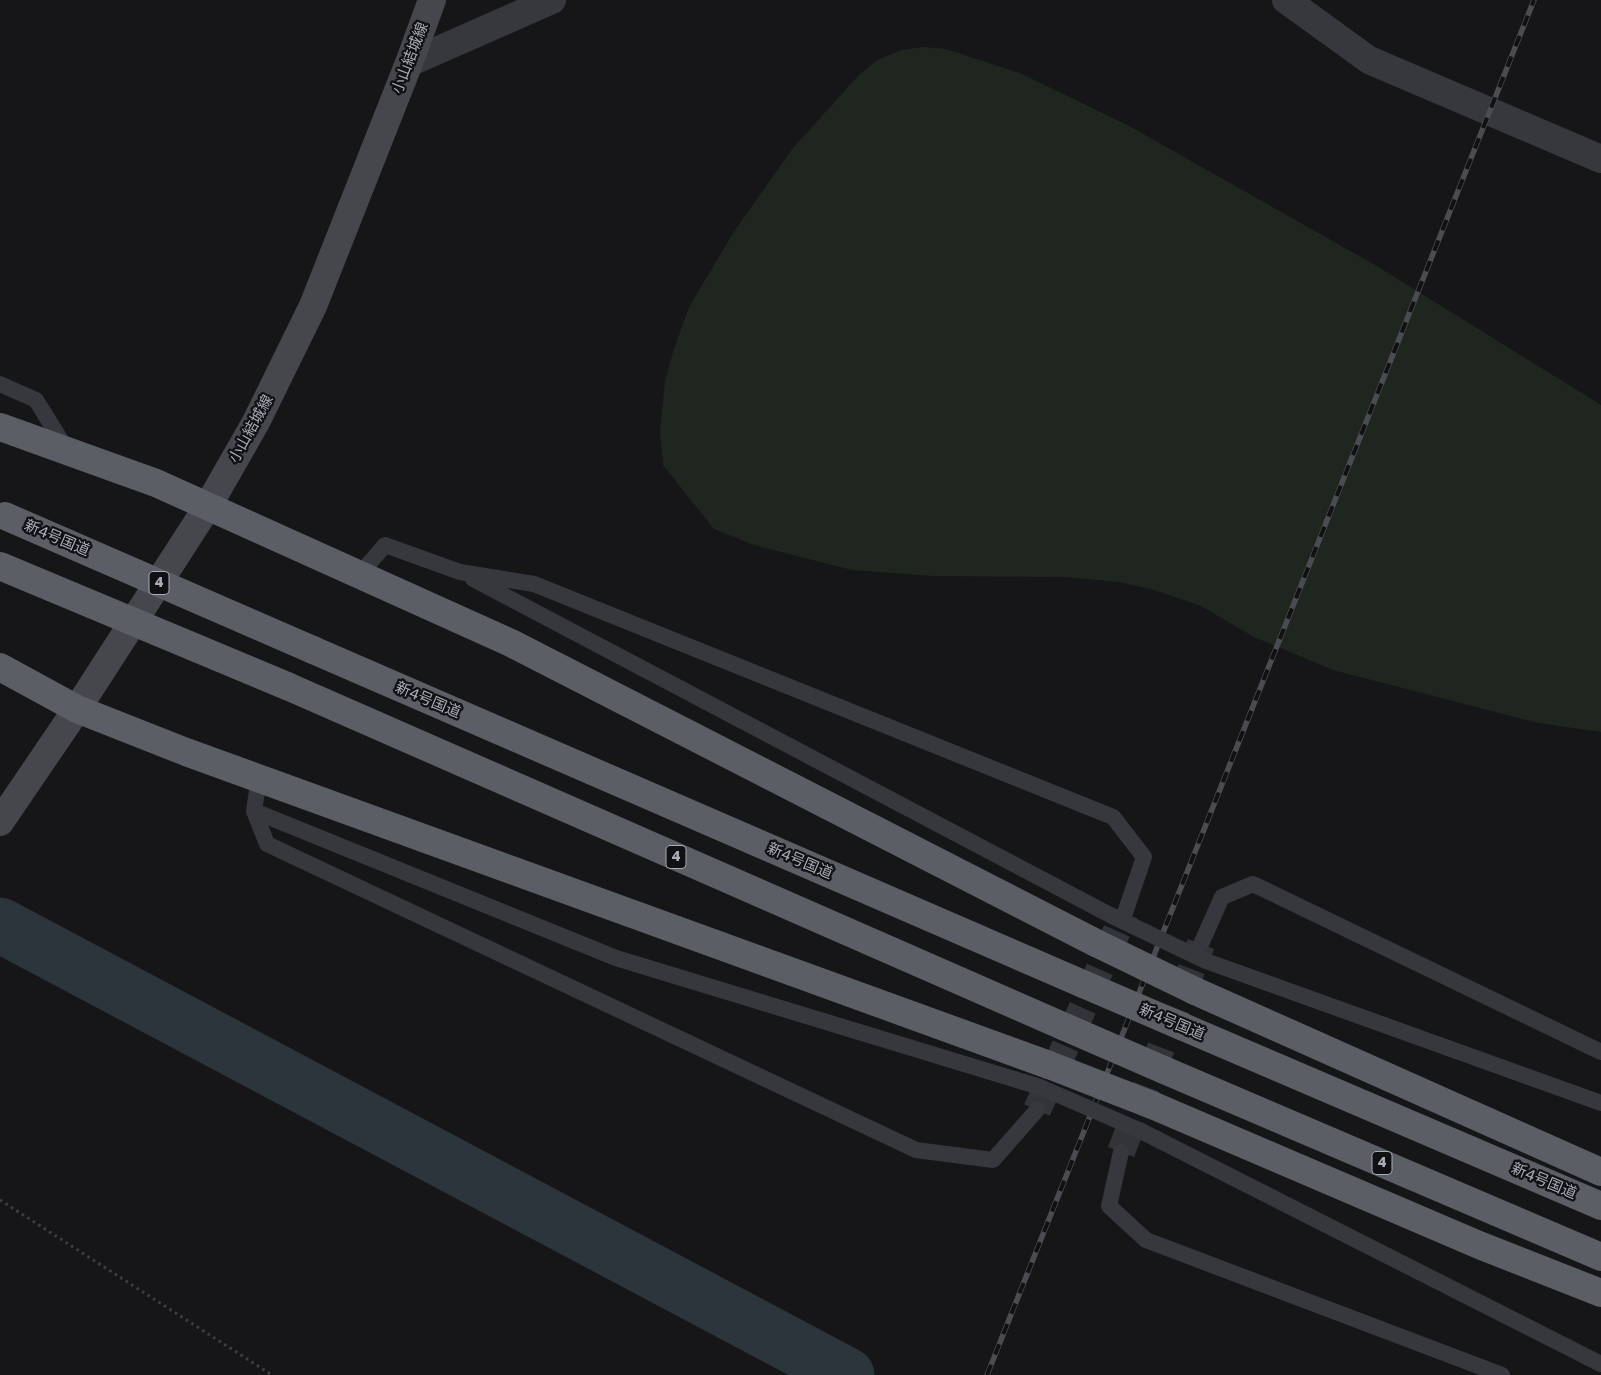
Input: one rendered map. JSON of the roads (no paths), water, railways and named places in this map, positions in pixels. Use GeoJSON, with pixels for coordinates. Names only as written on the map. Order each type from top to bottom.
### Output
{"type":"FeatureCollection","features":[{"type":"Feature","properties":{"kind":"highway"},"geometry":{"type":"LineString","coordinates":[[0,427],[139,476],[511,643],[1096,943],[1195,991],[1601,1172]]}},
{"type":"Feature","properties":{"kind":"highway","name":"新4号国道"},"geometry":{"type":"LineString","coordinates":[[3,515],[1083,984],[1601,1206]]}},
{"type":"Feature","properties":{"kind":"highway","name":"4"},"geometry":{"type":"LineString","coordinates":[[0,566],[287,686],[1065,1027],[1601,1257]]}},
{"type":"Feature","properties":{"kind":"highway"},"geometry":{"type":"LineString","coordinates":[[0,667],[76,709],[1045,1076],[1152,1105],[1479,1245],[1601,1293]]}},
{"type":"Feature","properties":{"kind":"main road","name":"小山結城線"},"geometry":{"type":"LineString","coordinates":[[0,822],[208,506],[256,422],[313,306],[432,0]]}},
{"type":"Feature","properties":{"kind":"street"},"geometry":{"type":"LineString","coordinates":[[409,63],[552,0]]}},
{"type":"Feature","properties":{"kind":"street"},"geometry":{"type":"LineString","coordinates":[[1286,0],[1369,60],[1601,160]]}},
{"type":"Feature","properties":{"kind":"lane"},"geometry":{"type":"LineString","coordinates":[[0,384],[36,400],[67,451]]}},
{"type":"Feature","properties":{"kind":"lane"},"geometry":{"type":"LineString","coordinates":[[360,574],[385,546],[460,572],[1206,961],[1601,1103]]}},
{"type":"Feature","properties":{"kind":"lane"},"geometry":{"type":"LineString","coordinates":[[460,572],[534,584],[1113,817],[1144,856],[1118,914]]}},
{"type":"Feature","properties":{"kind":"lane"},"geometry":{"type":"LineString","coordinates":[[259,778],[254,811],[267,844],[916,1150],[992,1160],[1036,1110]]}},
{"type":"Feature","properties":{"kind":"lane"},"geometry":{"type":"LineString","coordinates":[[254,811],[616,958],[1045,1076],[1139,1130],[1601,1364]]}},
{"type":"Feature","properties":{"kind":"lane"},"geometry":{"type":"LineString","coordinates":[[1201,944],[1222,897],[1254,884],[1601,1052]]}},
{"type":"Feature","properties":{"kind":"lane"},"geometry":{"type":"LineString","coordinates":[[1121,1152],[1110,1206],[1146,1240],[1502,1375]]}},
{"type":"Feature","properties":{"kind":"waterway"},"geometry":{"type":"LineString","coordinates":[[0,925],[847,1375]]}},
{"type":"Feature","properties":{"kind":"tunnel"},"geometry":{"type":"LineString","coordinates":[[1037,1110],[1125,913]]}},
{"type":"Feature","properties":{"kind":"tunnel"},"geometry":{"type":"LineString","coordinates":[[1121,1152],[1201,944]]}},
{"type":"Feature","properties":{"kind":"railway"},"geometry":{"type":"LineString","coordinates":[[987,1375],[1534,0]]}}]}
